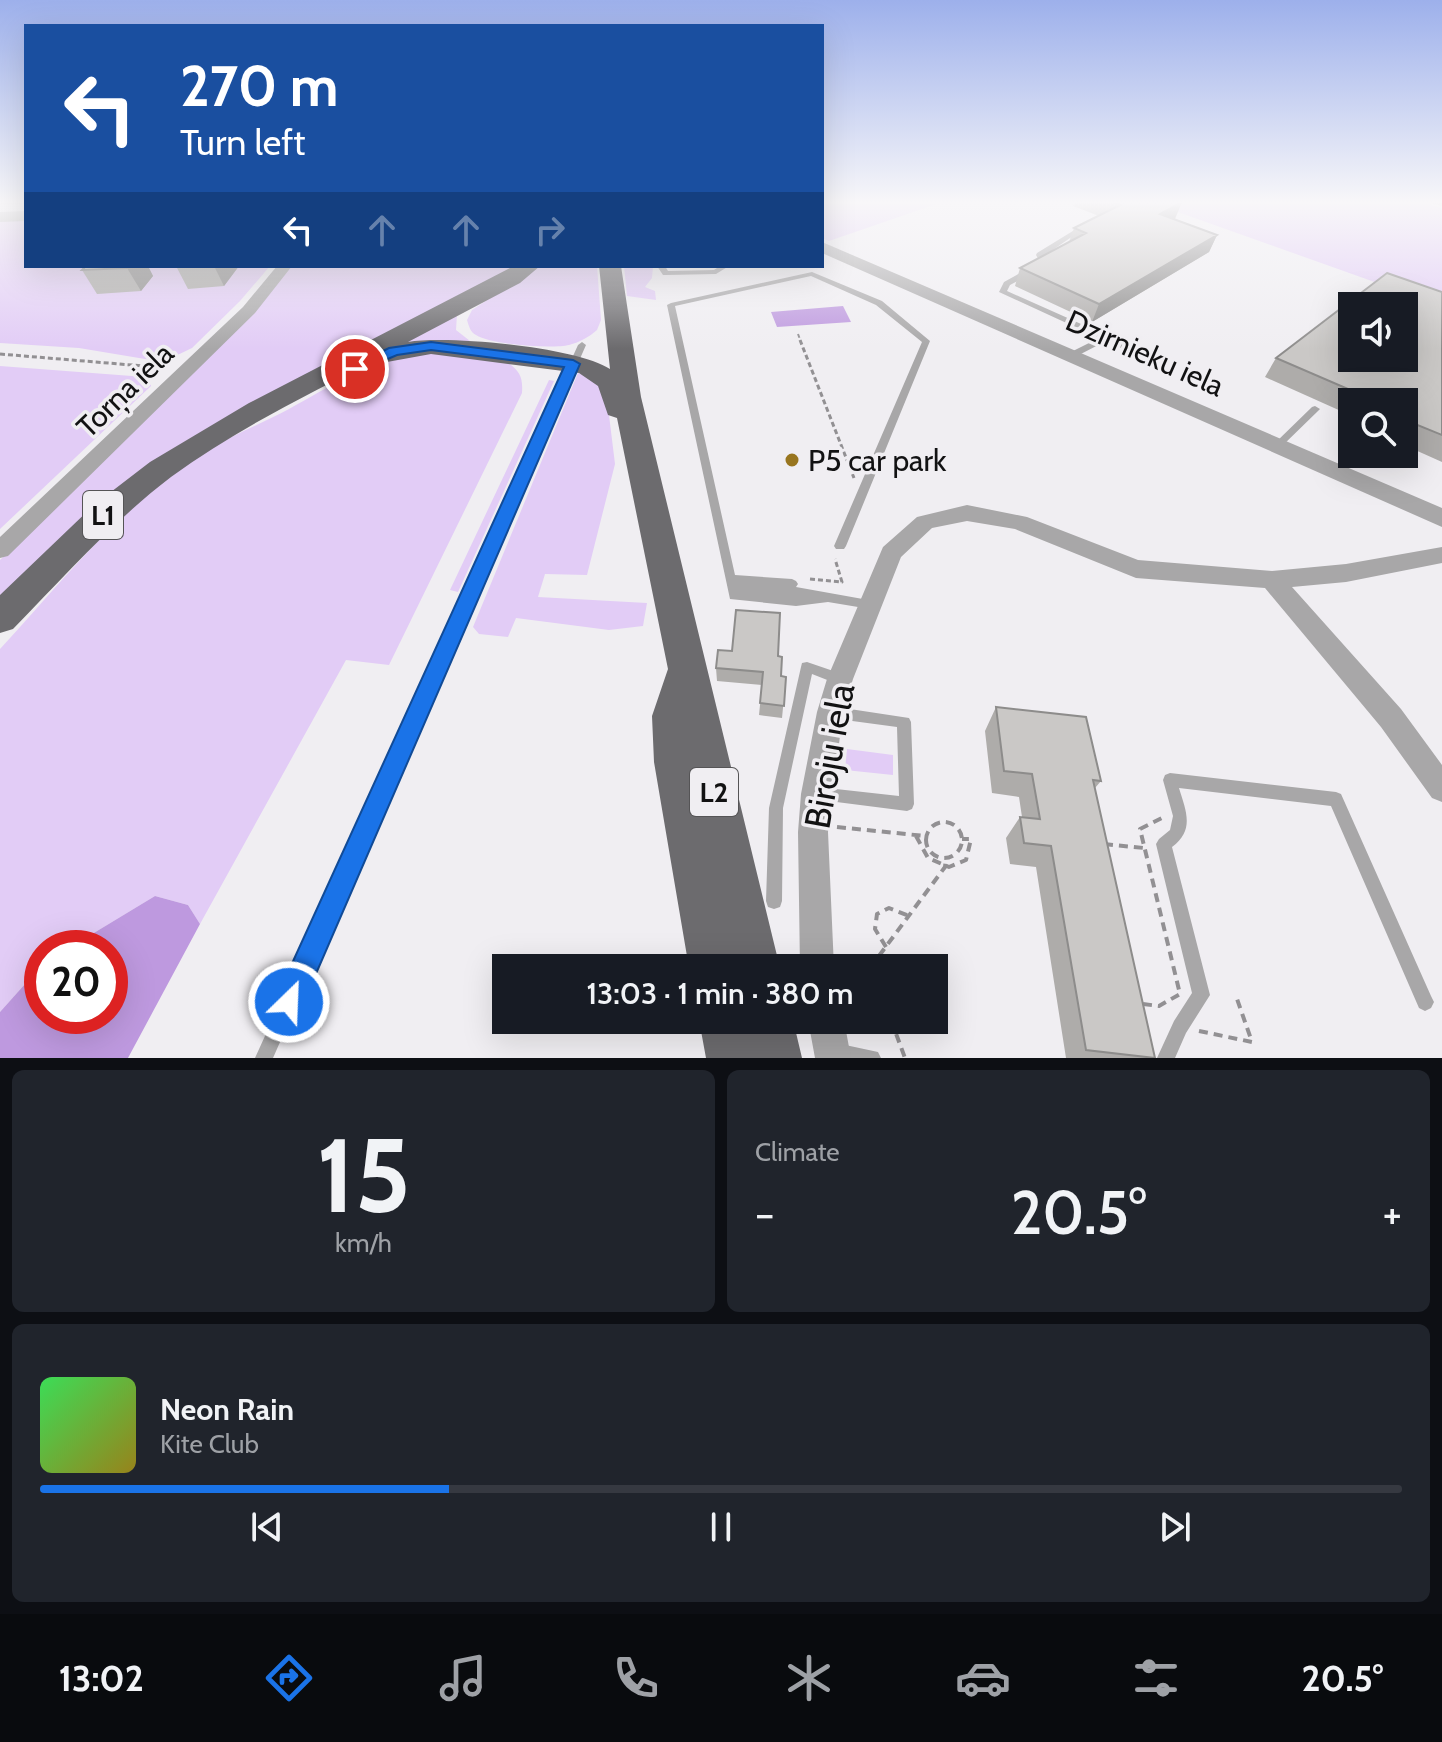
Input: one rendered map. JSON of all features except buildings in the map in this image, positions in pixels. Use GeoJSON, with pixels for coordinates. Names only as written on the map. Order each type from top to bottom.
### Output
{"type":"FeatureCollection","features":[{"type":"Feature","properties":{"kind":"main road","name":"L1"},"geometry":{"type":"LineString","coordinates":[[0,618],[106,513],[161,469],[259,409],[495,287],[526,268]]}},
{"type":"Feature","properties":{"kind":"main road"},"geometry":{"type":"LineString","coordinates":[[223,432],[264,416],[378,357],[404,349],[431,346],[571,353],[603,327],[613,300],[610,268]]}},
{"type":"Feature","properties":{"kind":"main road"},"geometry":{"type":"LineString","coordinates":[[495,287],[468,307],[460,322],[467,335],[481,341],[571,353],[611,382],[630,472],[648,494]]}},
{"type":"Feature","properties":{"kind":"main road","name":"L2"},"geometry":{"type":"LineString","coordinates":[[613,300],[627,397],[751,954]]}},
{"type":"Feature","properties":{"kind":"main road"},"geometry":{"type":"LineString","coordinates":[[686,668],[673,716],[676,762],[712,954]]}},
{"type":"Feature","properties":{"kind":"main road"},"geometry":{"type":"LineString","coordinates":[[729,1034],[734,1058]]}},
{"type":"Feature","properties":{"kind":"main road"},"geometry":{"type":"LineString","coordinates":[[769,1034],[774,1058]]}},
{"type":"Feature","properties":{"kind":"street","name":"Dzirnieku iela"},"geometry":{"type":"LineString","coordinates":[[830,250],[1442,518]]}},
{"type":"Feature","properties":{"kind":"street","name":"Torņa iela"},"geometry":{"type":"LineString","coordinates":[[0,550],[249,310],[283,268]]}},
{"type":"Feature","properties":{"kind":"street","name":"Biroju iela"},"geometry":{"type":"LineString","coordinates":[[816,954],[813,894],[816,794],[830,712],[840,679],[891,553],[925,522],[967,513],[1019,522],[1136,569],[1272,580]]}},
{"type":"Feature","properties":{"kind":"street"},"geometry":{"type":"LineString","coordinates":[[1272,580],[1346,573],[1442,555]]}},
{"type":"Feature","properties":{"kind":"street"},"geometry":{"type":"LineString","coordinates":[[1272,580],[1391,718],[1442,788]]}},
{"type":"Feature","properties":{"kind":"lane"},"geometry":{"type":"LineString","coordinates":[[1047,250],[1040,255],[1044,263],[1007,284],[1003,292],[1168,366]]}},
{"type":"Feature","properties":{"kind":"lane"},"geometry":{"type":"LineString","coordinates":[[662,268],[666,273],[716,272],[722,268]]}},
{"type":"Feature","properties":{"kind":"lane"},"geometry":{"type":"LineString","coordinates":[[840,546],[926,341],[879,303],[812,274],[671,305],[732,587],[796,601],[825,598],[870,604]]}},
{"type":"Feature","properties":{"kind":"lane"},"geometry":{"type":"LineString","coordinates":[[1072,355],[1106,338]]}},
{"type":"Feature","properties":{"kind":"lane"},"geometry":{"type":"LineString","coordinates":[[264,1058],[571,353]]}},
{"type":"Feature","properties":{"kind":"lane"},"geometry":{"type":"LineString","coordinates":[[1277,446],[1315,409]]}},
{"type":"Feature","properties":{"kind":"lane"},"geometry":{"type":"LineString","coordinates":[[774,901],[776,808],[807,667],[840,679]]}},
{"type":"Feature","properties":{"kind":"lane"},"geometry":{"type":"LineString","coordinates":[[816,794],[907,804],[904,722],[830,712]]}},
{"type":"Feature","properties":{"kind":"lane"},"geometry":{"type":"LineString","coordinates":[[1166,1058],[1180,1027],[1201,995],[1164,844],[1177,834],[1180,816],[1170,780],[1336,799],[1425,1002]]}},
{"type":"Feature","properties":{"kind":"lane"},"geometry":{"type":"LineString","coordinates":[[830,1043],[872,1058]]}},
{"type":"Feature","properties":{"kind":"path"},"geometry":{"type":"LineString","coordinates":[[798,334],[857,485],[861,475]]}},
{"type":"Feature","properties":{"kind":"path"},"geometry":{"type":"LineString","coordinates":[[0,354],[187,369]]}},
{"type":"Feature","properties":{"kind":"path"},"geometry":{"type":"LineString","coordinates":[[834,556],[837,566]]}},
{"type":"Feature","properties":{"kind":"path"},"geometry":{"type":"LineString","coordinates":[[1135,1003],[1159,1006],[1180,994],[1140,829],[1166,815],[1180,816]]}},
{"type":"Feature","properties":{"kind":"path"},"geometry":{"type":"LineString","coordinates":[[945,822],[962,839],[959,853],[946,858],[931,850],[925,836],[931,824],[945,822]]}},
{"type":"Feature","properties":{"kind":"path"},"geometry":{"type":"LineString","coordinates":[[837,827],[925,836]]}},
{"type":"Feature","properties":{"kind":"path"},"geometry":{"type":"LineString","coordinates":[[916,836],[928,859],[945,867],[966,860],[971,839],[962,839]]}},
{"type":"Feature","properties":{"kind":"path"},"geometry":{"type":"LineString","coordinates":[[1093,842],[1145,848]]}},
{"type":"Feature","properties":{"kind":"path"},"geometry":{"type":"LineString","coordinates":[[881,954],[945,867],[946,858]]}},
{"type":"Feature","properties":{"kind":"path"},"geometry":{"type":"LineString","coordinates":[[886,947],[877,939],[873,928],[874,918],[880,910],[889,907],[909,916]]}},
{"type":"Feature","properties":{"kind":"path"},"geometry":{"type":"LineString","coordinates":[[1180,1027],[1252,1042],[1236,996]]}},
{"type":"Feature","properties":{"kind":"path"},"geometry":{"type":"LineString","coordinates":[[896,1034],[905,1058]]}},
{"type":"Feature","properties":{"kind":"shaded area"},"geometry":{"type":"Polygon","coordinates":[[[0,250],[24,250],[24,268],[268,268],[192,348],[163,362],[79,348],[0,343],[0,250]]]}},
{"type":"Feature","properties":{"kind":"shaded area"},"geometry":{"type":"Polygon","coordinates":[[[1286,250],[1442,250],[1442,306],[1418,297],[1418,292],[1403,292],[1286,250]]]}},
{"type":"Feature","properties":{"kind":"shaded area"},"geometry":{"type":"Polygon","coordinates":[[[289,268],[513,268],[291,388],[0,598],[0,560],[257,309],[289,268]]]}},
{"type":"Feature","properties":{"kind":"shaded area"},"geometry":{"type":"Polygon","coordinates":[[[536,268],[597,268],[601,320],[597,330],[573,344],[550,347],[484,338],[470,329],[467,320],[472,310],[536,268]]]}},
{"type":"Feature","properties":{"kind":"shaded area"},"geometry":{"type":"Polygon","coordinates":[[[624,268],[653,268],[652,278],[645,287],[655,291],[656,300],[627,296],[624,268]]]}},
{"type":"Feature","properties":{"kind":"shaded area"},"geometry":{"type":"Polygon","coordinates":[[[843,306],[851,322],[777,327],[771,312],[843,306]]]}},
{"type":"Feature","properties":{"kind":"shaded area"},"geometry":{"type":"Polygon","coordinates":[[[457,314],[456,330],[470,341],[395,345],[457,314]]]}},
{"type":"Feature","properties":{"kind":"shaded area"},"geometry":{"type":"Polygon","coordinates":[[[410,351],[507,362],[520,375],[522,383],[522,393],[389,665],[346,660],[200,924],[188,905],[155,896],[99,930],[24,930],[24,985],[0,1012],[0,649],[109,530],[181,467],[220,443],[379,362],[410,351]]]}},
{"type":"Feature","properties":{"kind":"shaded area"},"geometry":{"type":"Polygon","coordinates":[[[0,366],[145,377],[151,386],[0,529],[0,366]]]}},
{"type":"Feature","properties":{"kind":"shaded area"},"geometry":{"type":"Polygon","coordinates":[[[578,373],[599,381],[608,407],[615,464],[587,575],[545,574],[538,597],[647,603],[643,626],[609,630],[516,618],[508,637],[479,634],[473,627],[578,373]]]}},
{"type":"Feature","properties":{"kind":"shaded area"},"geometry":{"type":"Polygon","coordinates":[[[549,380],[554,381],[458,592],[450,590],[549,380]]]}},
{"type":"Feature","properties":{"kind":"shaded area"},"geometry":{"type":"Polygon","coordinates":[[[847,749],[893,755],[893,775],[845,770],[847,749]]]}},
{"type":"Feature","properties":{"kind":"shaded area"},"geometry":{"type":"Polygon","coordinates":[[[155,896],[188,905],[200,924],[128,1058],[0,1058],[0,1012],[24,985],[24,1034],[128,1034],[128,930],[99,930],[155,896]]]}},
{"type":"Feature","properties":{"kind":"place","name":"P5 car park"},"geometry":{"type":"Point","coordinates":[792,460]}},
{"type":"Feature","properties":{"kind":"route"},"geometry":{"type":"LineString","coordinates":[[289,1002],[573,364],[431,346],[394,351],[355,369]]}}]}
